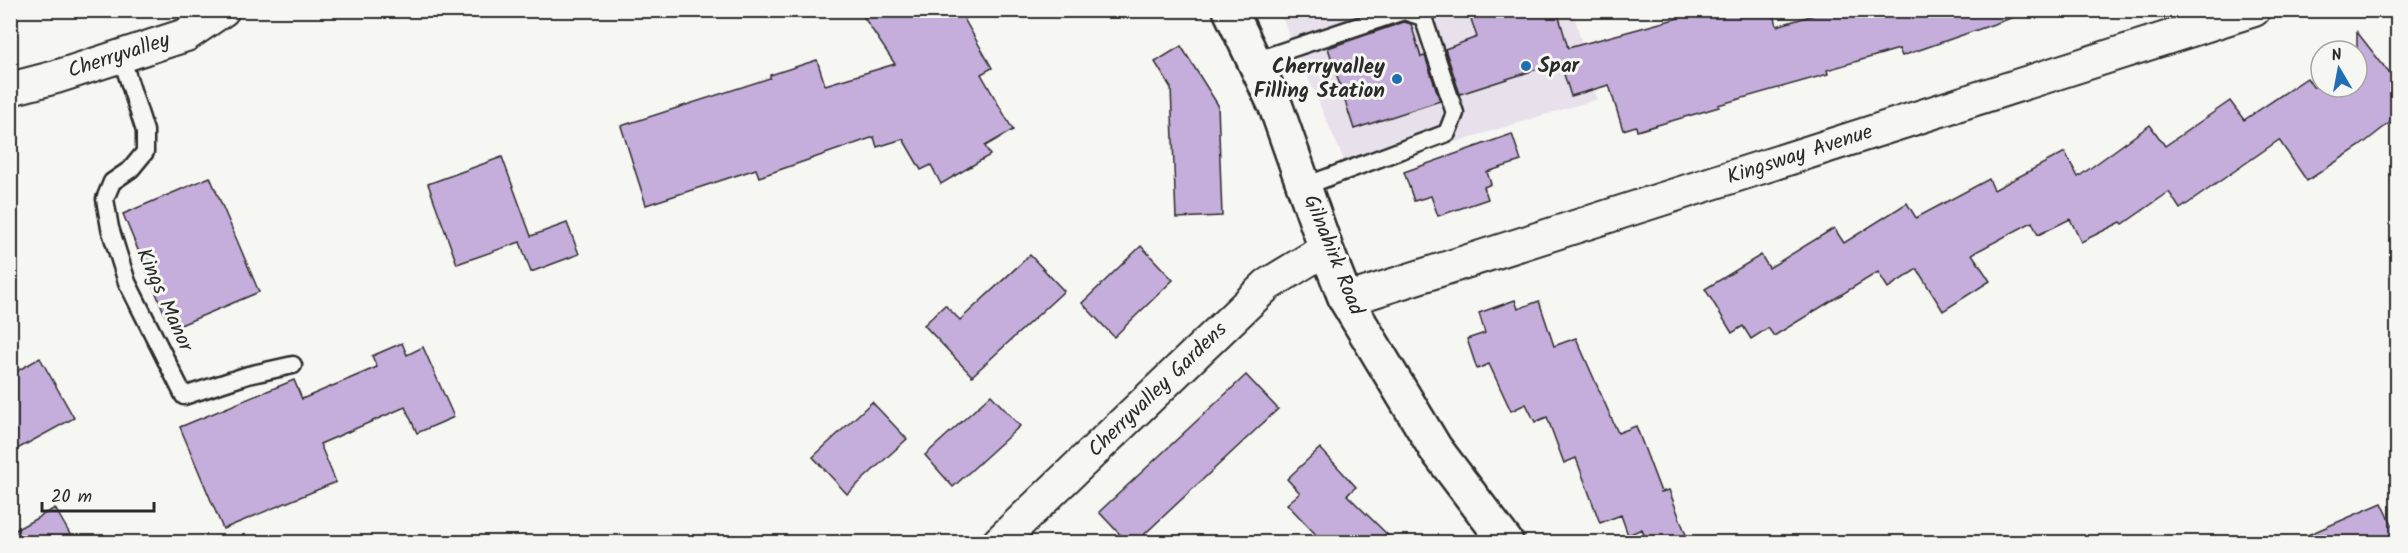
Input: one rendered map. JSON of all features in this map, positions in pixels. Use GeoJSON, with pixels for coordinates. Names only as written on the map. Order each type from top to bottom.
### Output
{"type":"FeatureCollection","features":[{"type":"Feature","properties":{"kind":"street","name":"Cherryvalley"},"geometry":{"type":"LineString","coordinates":[[10,89],[186,35],[223,10]]}},
{"type":"Feature","properties":{"kind":"street","name":"Gilnahirk Road"},"geometry":{"type":"LineString","coordinates":[[1230,10],[1276,107],[1346,300],[1435,448],[1506,543]]}},
{"type":"Feature","properties":{"kind":"street","name":"Kingsway Avenue"},"geometry":{"type":"LineString","coordinates":[[1346,300],[2254,10]]}},
{"type":"Feature","properties":{"kind":"street","name":"Cherryvalley Gardens"},"geometry":{"type":"LineString","coordinates":[[999,543],[1267,285],[1326,249]]}},
{"type":"Feature","properties":{"kind":"lane"},"geometry":{"type":"LineString","coordinates":[[1254,61],[1404,10],[1423,17],[1455,113],[1447,134],[1305,186]]}},
{"type":"Feature","properties":{"kind":"lane","name":"Kings Manor"},"geometry":{"type":"LineString","coordinates":[[121,56],[145,131],[146,152],[130,169],[112,182],[105,199],[110,228],[127,282],[184,396],[248,375],[293,365]]}},
{"type":"Feature","properties":{"kind":"shaded area"},"geometry":{"type":"Polygon","coordinates":[[[1279,11],[1573,11],[1597,99],[1350,174],[1279,11]]]}},
{"type":"Feature","properties":{"kind":"building"},"geometry":{"type":"Polygon","coordinates":[[[859,10],[959,10],[992,68],[981,74],[1013,130],[985,146],[990,155],[941,184],[931,165],[921,170],[903,139],[877,147],[874,137],[759,177],[756,169],[646,205],[621,126],[770,78],[770,75],[817,60],[825,85],[895,64],[859,10]]]}},
{"type":"Feature","properties":{"kind":"building"},"geometry":{"type":"Polygon","coordinates":[[[1468,10],[1557,10],[1568,48],[1708,10],[1773,10],[1777,26],[1830,10],[2019,10],[2020,15],[1902,56],[1899,49],[1827,70],[1828,74],[1637,131],[1636,126],[1623,130],[1609,85],[1571,96],[1560,62],[1460,94],[1445,49],[1477,37],[1468,10]]]}},
{"type":"Feature","properties":{"kind":"building"},"geometry":{"type":"Polygon","coordinates":[[[1404,22],[1411,24],[1421,57],[1425,56],[1440,101],[1354,129],[1328,48],[1404,22]]]}},
{"type":"Feature","properties":{"kind":"building"},"geometry":{"type":"Polygon","coordinates":[[[1181,46],[1218,105],[1222,216],[1176,218],[1171,88],[1155,62],[1181,46]]]}},
{"type":"Feature","properties":{"kind":"building"},"geometry":{"type":"Polygon","coordinates":[[[2369,47],[2397,83],[2397,117],[2360,146],[2307,181],[2279,140],[2180,209],[2169,192],[2123,224],[2121,222],[2081,242],[2070,219],[2038,235],[2032,222],[1972,254],[1990,281],[1943,311],[1917,269],[1888,288],[1878,272],[1774,336],[1768,328],[1751,339],[1743,326],[1732,333],[1705,289],[1761,255],[1769,268],[1834,228],[1844,243],[1907,203],[1916,218],[1989,179],[1994,190],[2065,152],[2078,177],[2150,125],[2165,146],[2230,101],[2244,120],[2307,78],[2309,99],[2369,99],[2369,47]]]}},
{"type":"Feature","properties":{"kind":"building"},"geometry":{"type":"Polygon","coordinates":[[[1512,134],[1521,161],[1487,172],[1491,184],[1484,187],[1488,199],[1438,216],[1431,196],[1414,201],[1404,172],[1512,134]]]}},
{"type":"Feature","properties":{"kind":"building"},"geometry":{"type":"Polygon","coordinates":[[[502,157],[531,236],[567,223],[579,254],[531,272],[520,242],[457,264],[428,184],[502,157]]]}},
{"type":"Feature","properties":{"kind":"building"},"geometry":{"type":"Polygon","coordinates":[[[210,177],[259,292],[171,329],[123,214],[210,177]]]}},
{"type":"Feature","properties":{"kind":"building"},"geometry":{"type":"Polygon","coordinates":[[[1141,246],[1173,280],[1114,337],[1082,303],[1141,246]]]}},
{"type":"Feature","properties":{"kind":"building"},"geometry":{"type":"Polygon","coordinates":[[[1030,255],[1064,291],[972,376],[924,325],[945,305],[960,320],[1030,255]]]}},
{"type":"Feature","properties":{"kind":"building"},"geometry":{"type":"Polygon","coordinates":[[[1515,300],[1518,309],[1539,301],[1554,346],[1576,338],[1618,433],[1636,426],[1661,492],[1669,490],[1689,543],[1647,543],[1642,529],[1628,535],[1621,515],[1600,523],[1576,458],[1564,463],[1547,417],[1535,422],[1526,404],[1511,411],[1489,364],[1477,369],[1467,339],[1485,333],[1479,313],[1515,300]]]}},
{"type":"Feature","properties":{"kind":"building"},"geometry":{"type":"Polygon","coordinates":[[[402,343],[407,355],[423,347],[454,417],[417,433],[405,407],[320,444],[336,482],[223,529],[180,427],[294,380],[302,399],[377,367],[372,356],[402,343]]]}},
{"type":"Feature","properties":{"kind":"building"},"geometry":{"type":"Polygon","coordinates":[[[40,358],[74,418],[10,453],[10,375],[40,358]]]}},
{"type":"Feature","properties":{"kind":"building"},"geometry":{"type":"Polygon","coordinates":[[[1246,375],[1278,409],[1135,543],[1128,543],[1099,512],[1246,375]]]}},
{"type":"Feature","properties":{"kind":"building"},"geometry":{"type":"Polygon","coordinates":[[[991,395],[1020,426],[953,487],[925,455],[991,395]]]}},
{"type":"Feature","properties":{"kind":"building"},"geometry":{"type":"Polygon","coordinates":[[[872,402],[907,439],[847,494],[813,457],[872,402]]]}},
{"type":"Feature","properties":{"kind":"building"},"geometry":{"type":"Polygon","coordinates":[[[1320,448],[1356,487],[1347,495],[1396,543],[1324,543],[1287,504],[1300,493],[1287,479],[1320,448]]]}},
{"type":"Feature","properties":{"kind":"building"},"geometry":{"type":"Polygon","coordinates":[[[2382,503],[2397,535],[2397,543],[2289,543],[2382,503]]]}},
{"type":"Feature","properties":{"kind":"building"},"geometry":{"type":"Polygon","coordinates":[[[55,508],[75,543],[10,543],[10,533],[55,508]]]}},
{"type":"Feature","properties":{"kind":"place","name":"Spar"},"geometry":{"type":"Point","coordinates":[1526,66]}},
{"type":"Feature","properties":{"kind":"place","name":"Cherryvalley Filling Station"},"geometry":{"type":"Point","coordinates":[1397,79]}}]}
